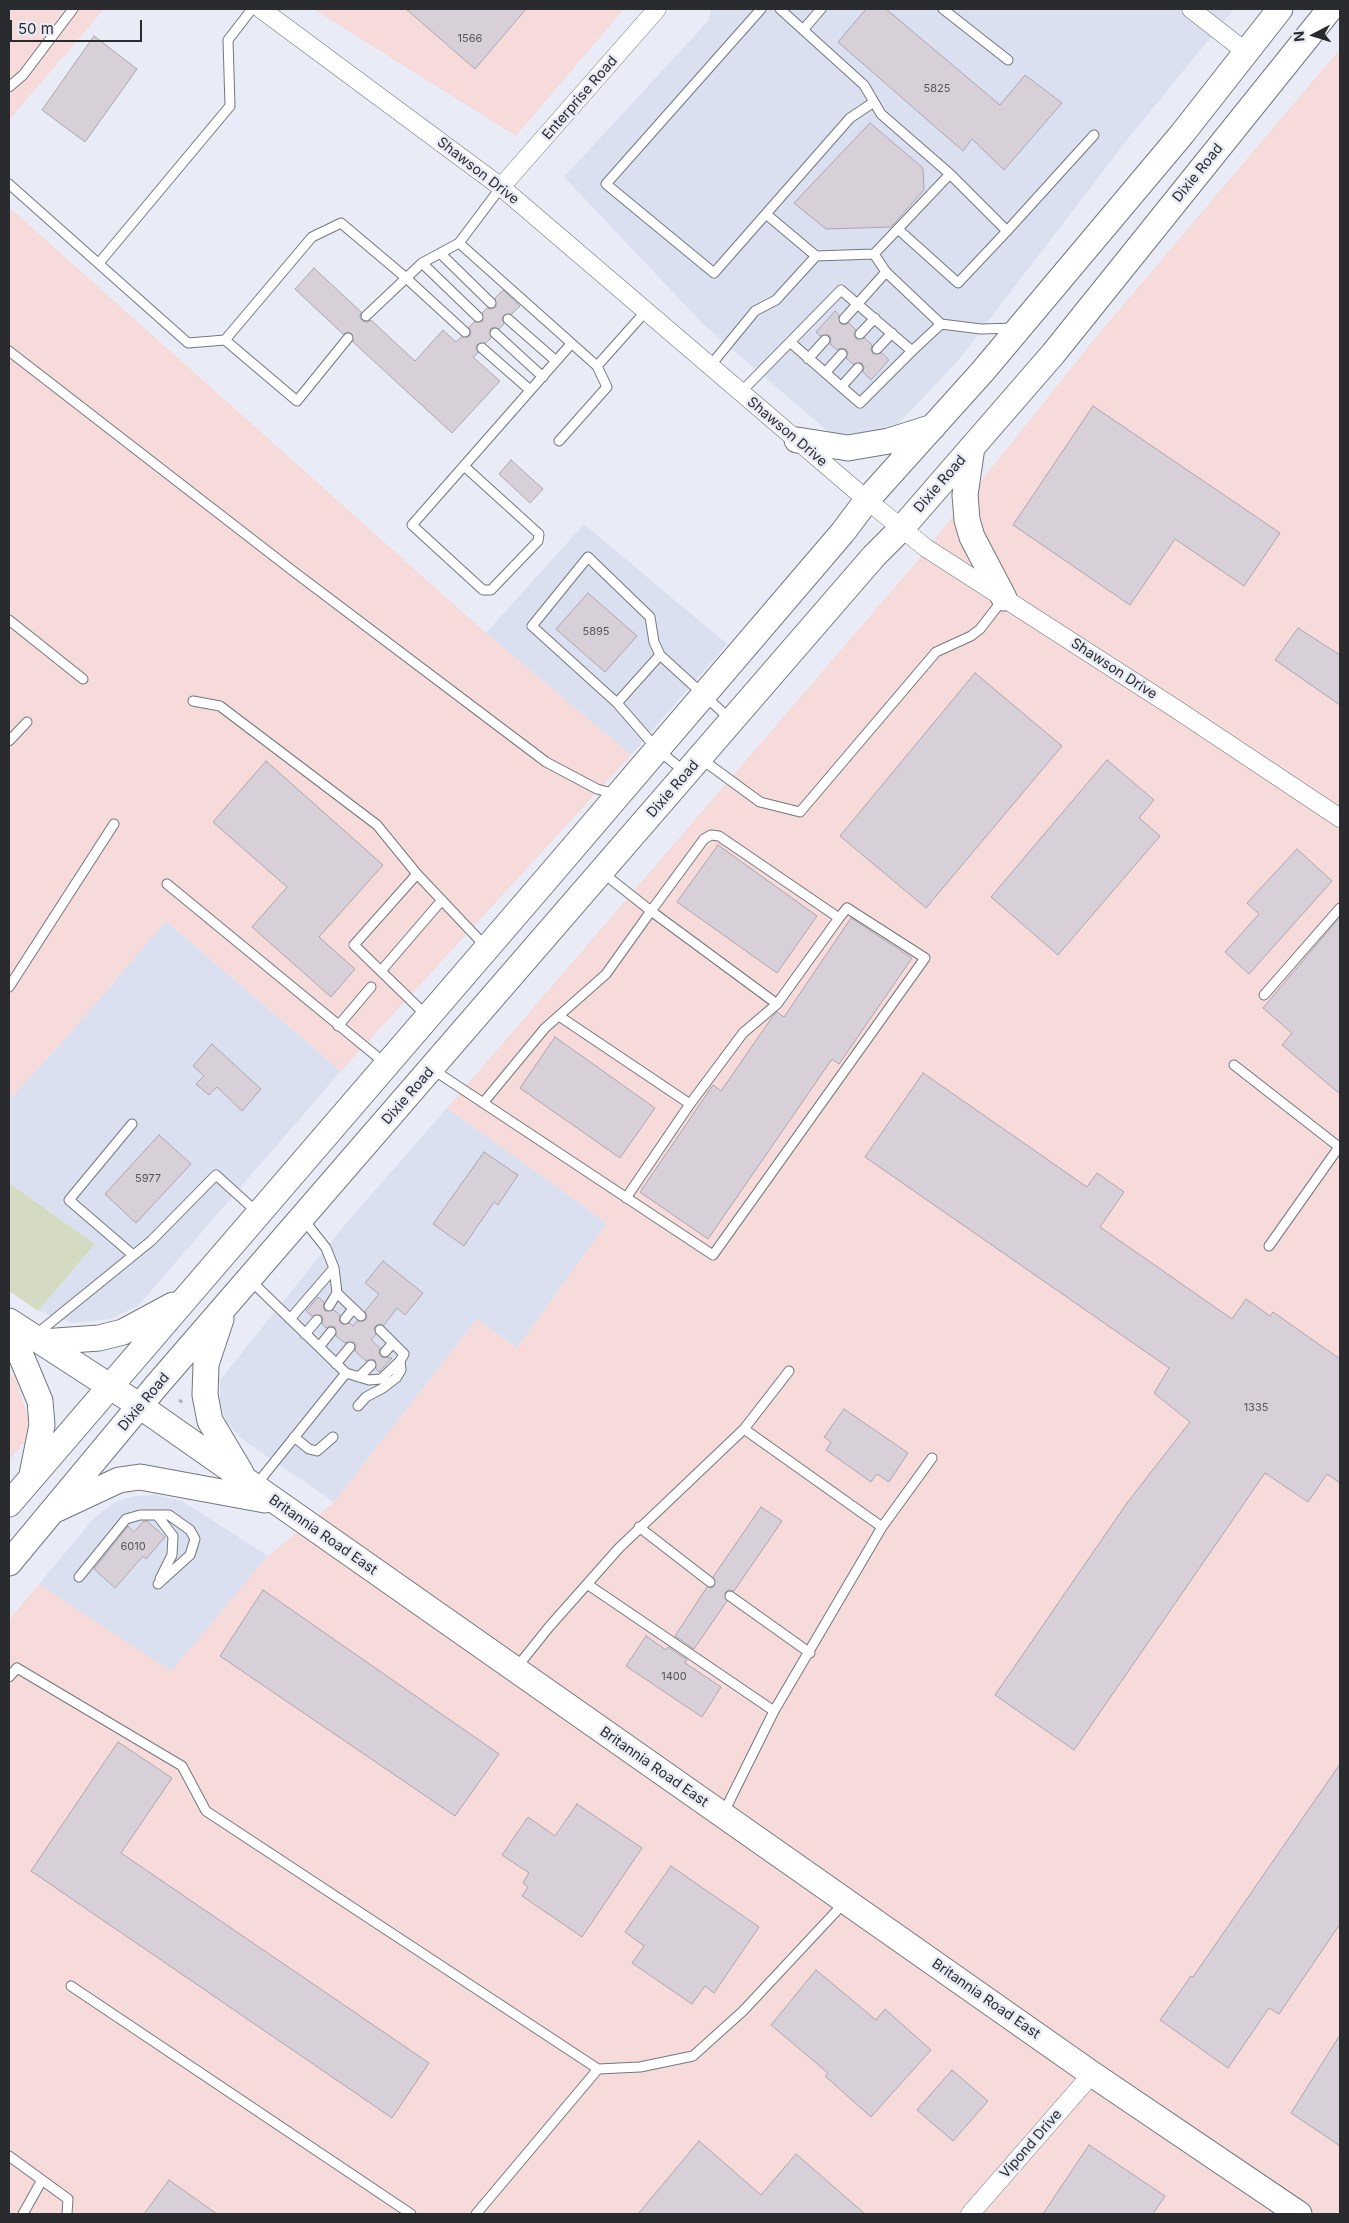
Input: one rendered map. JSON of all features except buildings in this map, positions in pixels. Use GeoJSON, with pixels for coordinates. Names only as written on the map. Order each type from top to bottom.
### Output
{"type":"FeatureCollection","features":[{"type":"Feature","properties":{"kind":"main road"},"geometry":{"type":"LineString","coordinates":[[9,1504],[704,695],[843,532],[867,500],[1020,328],[1182,134],[1280,9]]}},
{"type":"Feature","properties":{"kind":"main road","name":"Dixie Road"},"geometry":{"type":"LineString","coordinates":[[9,1563],[140,1406],[302,1218],[874,556],[902,528],[1053,354],[1330,9]]}},
{"type":"Feature","properties":{"kind":"main road"},"geometry":{"type":"LineString","coordinates":[[797,440],[848,448],[888,441],[933,427]]}},
{"type":"Feature","properties":{"kind":"main road"},"geometry":{"type":"LineString","coordinates":[[972,446],[965,495],[967,520],[972,537],[1004,598]]}},
{"type":"Feature","properties":{"kind":"main road"},"geometry":{"type":"LineString","coordinates":[[38,1340],[98,1338],[123,1332],[186,1298]]}},
{"type":"Feature","properties":{"kind":"main road"},"geometry":{"type":"LineString","coordinates":[[224,1309],[206,1364],[205,1395],[210,1421],[250,1484]]}},
{"type":"Feature","properties":{"kind":"main road","name":"Britannia Road East"},"geometry":{"type":"LineString","coordinates":[[9,1320],[140,1406],[1092,2074],[1299,2214]]}},
{"type":"Feature","properties":{"kind":"main road"},"geometry":{"type":"LineString","coordinates":[[9,1327],[40,1401],[42,1425],[32,1478]]}},
{"type":"Feature","properties":{"kind":"main road"},"geometry":{"type":"LineString","coordinates":[[50,1512],[120,1480],[140,1477],[171,1481],[276,1502]]}},
{"type":"Feature","properties":{"kind":"street","name":"Shawson Drive"},"geometry":{"type":"LineString","coordinates":[[261,9],[501,187],[867,500],[926,548],[1340,818]]}},
{"type":"Feature","properties":{"kind":"street","name":"Enterprise Road"},"geometry":{"type":"LineString","coordinates":[[501,187],[658,9]]}},
{"type":"Feature","properties":{"kind":"street"},"geometry":{"type":"LineString","coordinates":[[1191,9],[1246,52]]}},
{"type":"Feature","properties":{"kind":"street","name":"Vipond Drive"},"geometry":{"type":"LineString","coordinates":[[970,2214],[1092,2074]]}},
{"type":"Feature","properties":{"kind":"lane"},"geometry":{"type":"LineString","coordinates":[[9,87],[23,75],[73,9]]}},
{"type":"Feature","properties":{"kind":"lane"},"geometry":{"type":"LineString","coordinates":[[99,264],[230,106],[228,40],[252,9]]}},
{"type":"Feature","properties":{"kind":"lane"},"geometry":{"type":"LineString","coordinates":[[761,9],[606,184],[714,273],[850,118],[874,102]]}},
{"type":"Feature","properties":{"kind":"lane"},"geometry":{"type":"LineString","coordinates":[[780,9],[864,85],[881,114],[950,174],[1007,231]]}},
{"type":"Feature","properties":{"kind":"lane"},"geometry":{"type":"LineString","coordinates":[[804,30],[821,9]]}},
{"type":"Feature","properties":{"kind":"lane"},"geometry":{"type":"LineString","coordinates":[[943,9],[1008,60]]}},
{"type":"Feature","properties":{"kind":"lane"},"geometry":{"type":"LineString","coordinates":[[898,230],[958,283],[1094,135]]}},
{"type":"Feature","properties":{"kind":"lane"},"geometry":{"type":"LineString","coordinates":[[766,214],[816,256],[874,254],[950,174]]}},
{"type":"Feature","properties":{"kind":"lane"},"geometry":{"type":"LineString","coordinates":[[9,184],[188,343],[225,340],[297,401],[348,338]]}},
{"type":"Feature","properties":{"kind":"lane"},"geometry":{"type":"LineString","coordinates":[[366,316],[422,263],[459,243],[501,187]]}},
{"type":"Feature","properties":{"kind":"lane"},"geometry":{"type":"LineString","coordinates":[[225,340],[312,237],[341,223],[406,277],[465,332]]}},
{"type":"Feature","properties":{"kind":"lane"},"geometry":{"type":"LineString","coordinates":[[459,243],[597,366],[607,387],[559,441]]}},
{"type":"Feature","properties":{"kind":"lane"},"geometry":{"type":"LineString","coordinates":[[441,254],[491,303]]}},
{"type":"Feature","properties":{"kind":"lane"},"geometry":{"type":"LineString","coordinates":[[874,254],[886,272],[941,324],[981,329],[1020,328]]}},
{"type":"Feature","properties":{"kind":"lane"},"geometry":{"type":"LineString","coordinates":[[710,366],[755,311],[776,300],[816,256]]}},
{"type":"Feature","properties":{"kind":"lane"},"geometry":{"type":"LineString","coordinates":[[422,263],[478,318]]}},
{"type":"Feature","properties":{"kind":"lane"},"geometry":{"type":"LineString","coordinates":[[844,319],[886,272]]}},
{"type":"Feature","properties":{"kind":"lane"},"geometry":{"type":"LineString","coordinates":[[741,392],[841,290],[912,351]]}},
{"type":"Feature","properties":{"kind":"lane"},"geometry":{"type":"LineString","coordinates":[[597,366],[646,311]]}},
{"type":"Feature","properties":{"kind":"lane"},"geometry":{"type":"LineString","coordinates":[[860,334],[875,318]]}},
{"type":"Feature","properties":{"kind":"lane"},"geometry":{"type":"LineString","coordinates":[[508,319],[556,361]]}},
{"type":"Feature","properties":{"kind":"lane"},"geometry":{"type":"LineString","coordinates":[[790,342],[860,403],[941,324]]}},
{"type":"Feature","properties":{"kind":"lane"},"geometry":{"type":"LineString","coordinates":[[495,333],[543,376]]}},
{"type":"Feature","properties":{"kind":"lane"},"geometry":{"type":"LineString","coordinates":[[877,349],[892,333]]}},
{"type":"Feature","properties":{"kind":"lane"},"geometry":{"type":"LineString","coordinates":[[808,359],[825,340]]}},
{"type":"Feature","properties":{"kind":"lane"},"geometry":{"type":"LineString","coordinates":[[464,466],[539,534],[538,541],[491,590],[483,590],[412,526],[464,466],[530,390],[571,344]]}},
{"type":"Feature","properties":{"kind":"lane"},"geometry":{"type":"LineString","coordinates":[[482,348],[530,390]]}},
{"type":"Feature","properties":{"kind":"lane"},"geometry":{"type":"LineString","coordinates":[[9,351],[293,571],[546,762],[597,789],[618,795]]}},
{"type":"Feature","properties":{"kind":"lane"},"geometry":{"type":"LineString","coordinates":[[825,373],[842,354]]}},
{"type":"Feature","properties":{"kind":"lane"},"geometry":{"type":"LineString","coordinates":[[841,387],[858,368]]}},
{"type":"Feature","properties":{"kind":"lane"},"geometry":{"type":"LineString","coordinates":[[732,721],[660,655],[654,642],[650,617],[588,557],[532,626],[617,703],[657,749],[760,802],[800,812],[936,652],[971,636],[980,629],[1004,598]]}},
{"type":"Feature","properties":{"kind":"lane"},"geometry":{"type":"LineString","coordinates":[[9,620],[83,679]]}},
{"type":"Feature","properties":{"kind":"lane"},"geometry":{"type":"LineString","coordinates":[[617,703],[660,655]]}},
{"type":"Feature","properties":{"kind":"lane"},"geometry":{"type":"LineString","coordinates":[[193,701],[220,706],[377,825],[417,874],[487,948]]}},
{"type":"Feature","properties":{"kind":"lane"},"geometry":{"type":"LineString","coordinates":[[9,741],[27,722]]}},
{"type":"Feature","properties":{"kind":"lane"},"geometry":{"type":"LineString","coordinates":[[9,987],[114,824]]}},
{"type":"Feature","properties":{"kind":"lane"},"geometry":{"type":"LineString","coordinates":[[483,1103],[545,1028],[606,974],[704,839],[711,835],[719,836],[839,918]]}},
{"type":"Feature","properties":{"kind":"lane"},"geometry":{"type":"LineString","coordinates":[[601,872],[777,1004]]}},
{"type":"Feature","properties":{"kind":"lane"},"geometry":{"type":"LineString","coordinates":[[417,874],[354,945],[428,1016]]}},
{"type":"Feature","properties":{"kind":"lane"},"geometry":{"type":"LineString","coordinates":[[167,884],[338,1026],[387,1064]]}},
{"type":"Feature","properties":{"kind":"lane"},"geometry":{"type":"LineString","coordinates":[[381,971],[442,900]]}},
{"type":"Feature","properties":{"kind":"lane"},"geometry":{"type":"LineString","coordinates":[[432,1069],[626,1198],[713,1255],[925,958],[847,908],[777,1004],[743,1033],[690,1104],[626,1198]]}},
{"type":"Feature","properties":{"kind":"lane"},"geometry":{"type":"LineString","coordinates":[[1264,994],[1340,908]]}},
{"type":"Feature","properties":{"kind":"lane"},"geometry":{"type":"LineString","coordinates":[[338,1026],[371,987]]}},
{"type":"Feature","properties":{"kind":"lane"},"geometry":{"type":"LineString","coordinates":[[559,1016],[690,1104]]}},
{"type":"Feature","properties":{"kind":"lane"},"geometry":{"type":"LineString","coordinates":[[1234,1066],[1340,1147],[1269,1246]]}},
{"type":"Feature","properties":{"kind":"lane"},"geometry":{"type":"LineString","coordinates":[[132,1124],[69,1200],[133,1255]]}},
{"type":"Feature","properties":{"kind":"lane"},"geometry":{"type":"LineString","coordinates":[[38,1340],[151,1241],[216,1175],[258,1214]]}},
{"type":"Feature","properties":{"kind":"lane"},"geometry":{"type":"LineString","coordinates":[[302,1218],[326,1248],[334,1268],[337,1294],[361,1316]]}},
{"type":"Feature","properties":{"kind":"lane"},"geometry":{"type":"LineString","coordinates":[[290,1319],[334,1268]]}},
{"type":"Feature","properties":{"kind":"lane"},"geometry":{"type":"LineString","coordinates":[[249,1280],[346,1373],[369,1380],[381,1379],[400,1361],[404,1354],[380,1330]]}},
{"type":"Feature","properties":{"kind":"lane"},"geometry":{"type":"LineString","coordinates":[[329,1306],[337,1294]]}},
{"type":"Feature","properties":{"kind":"lane"},"geometry":{"type":"LineString","coordinates":[[345,1319],[353,1309]]}},
{"type":"Feature","properties":{"kind":"lane"},"geometry":{"type":"LineString","coordinates":[[305,1334],[317,1320]]}},
{"type":"Feature","properties":{"kind":"lane"},"geometry":{"type":"LineString","coordinates":[[319,1347],[332,1332]]}},
{"type":"Feature","properties":{"kind":"lane"},"geometry":{"type":"LineString","coordinates":[[385,1352],[393,1343]]}},
{"type":"Feature","properties":{"kind":"lane"},"geometry":{"type":"LineString","coordinates":[[336,1364],[350,1347]]}},
{"type":"Feature","properties":{"kind":"lane"},"geometry":{"type":"LineString","coordinates":[[358,1406],[366,1397],[396,1378],[401,1370],[400,1361]]}},
{"type":"Feature","properties":{"kind":"lane"},"geometry":{"type":"LineString","coordinates":[[359,1377],[371,1365]]}},
{"type":"Feature","properties":{"kind":"lane"},"geometry":{"type":"LineString","coordinates":[[515,1669],[587,1584],[639,1527],[744,1428],[789,1371]]}},
{"type":"Feature","properties":{"kind":"lane"},"geometry":{"type":"LineString","coordinates":[[250,1484],[294,1437],[346,1373]]}},
{"type":"Feature","properties":{"kind":"lane"},"geometry":{"type":"LineString","coordinates":[[744,1428],[882,1527]]}},
{"type":"Feature","properties":{"kind":"lane"},"geometry":{"type":"LineString","coordinates":[[294,1437],[309,1449],[317,1451],[333,1437]]}},
{"type":"Feature","properties":{"kind":"lane"},"geometry":{"type":"LineString","coordinates":[[723,1815],[774,1711],[810,1653],[882,1527],[932,1458]]}},
{"type":"Feature","properties":{"kind":"lane"},"geometry":{"type":"LineString","coordinates":[[79,1577],[126,1520],[140,1515],[158,1515],[169,1515],[190,1530],[195,1540],[190,1555],[158,1584],[172,1555],[173,1536],[158,1515]]}},
{"type":"Feature","properties":{"kind":"lane"},"geometry":{"type":"LineString","coordinates":[[639,1527],[710,1582]]}},
{"type":"Feature","properties":{"kind":"lane"},"geometry":{"type":"LineString","coordinates":[[587,1584],[774,1711]]}},
{"type":"Feature","properties":{"kind":"lane"},"geometry":{"type":"LineString","coordinates":[[730,1596],[810,1653]]}},
{"type":"Feature","properties":{"kind":"lane"},"geometry":{"type":"LineString","coordinates":[[9,1677],[17,1668],[182,1766],[206,1811],[598,2069],[640,2067],[692,2056],[743,2011],[846,1900]]}},
{"type":"Feature","properties":{"kind":"lane"},"geometry":{"type":"LineString","coordinates":[[71,1986],[411,2214]]}},
{"type":"Feature","properties":{"kind":"lane"},"geometry":{"type":"LineString","coordinates":[[476,2214],[598,2069]]}},
{"type":"Feature","properties":{"kind":"lane"},"geometry":{"type":"LineString","coordinates":[[9,2156],[68,2199],[67,2214]]}},
{"type":"Feature","properties":{"kind":"lane"},"geometry":{"type":"LineString","coordinates":[[22,2214],[42,2180]]}},
{"type":"Feature","properties":{"kind":"path"},"geometry":{"type":"LineString","coordinates":[[181,1411],[187,1405]]}},
{"type":"Feature","properties":{"kind":"shaded area"},"geometry":{"type":"Polygon","coordinates":[[[9,9],[104,9],[9,120],[9,9]]]}},
{"type":"Feature","properties":{"kind":"shaded area"},"geometry":{"type":"Polygon","coordinates":[[[313,9],[624,9],[516,136],[313,9]]]}},
{"type":"Feature","properties":{"kind":"shaded area"},"geometry":{"type":"Polygon","coordinates":[[[711,9],[1234,9],[1130,136],[957,362],[897,425],[880,435],[859,439],[830,433],[704,325],[564,177],[709,20],[711,9]]]}},
{"type":"Feature","properties":{"kind":"shaded area"},"geometry":{"type":"Polygon","coordinates":[[[1340,49],[1340,2214],[9,2214],[9,1620],[39,1584],[171,1671],[268,1556],[334,1502],[477,1319],[517,1348],[607,1223],[447,1108],[913,566],[1096,337],[1340,49]]]}},
{"type":"Feature","properties":{"kind":"shaded area"},"geometry":{"type":"Polygon","coordinates":[[[9,207],[486,633],[631,755],[341,1071],[166,921],[71,1032],[9,1100],[9,207]]]}},
{"type":"Feature","properties":{"kind":"shaded area"},"geometry":{"type":"Polygon","coordinates":[[[584,524],[727,644],[631,755],[486,633],[584,524]]]}},
{"type":"Feature","properties":{"kind":"shaded area"},"geometry":{"type":"Polygon","coordinates":[[[166,921],[341,1071],[138,1306],[110,1319],[73,1323],[38,1311],[95,1244],[9,1183],[9,1100],[71,1032],[166,921]]]}},
{"type":"Feature","properties":{"kind":"shaded area"},"geometry":{"type":"Polygon","coordinates":[[[447,1108],[607,1223],[517,1348],[477,1319],[334,1502],[242,1439],[227,1423],[220,1403],[220,1380],[342,1228],[447,1108]]]}},
{"type":"Feature","properties":{"kind":"shaded area"},"geometry":{"type":"Polygon","coordinates":[[[9,1373],[15,1377],[33,1433],[9,1460],[9,1373]]]}},
{"type":"Feature","properties":{"kind":"shaded area"},"geometry":{"type":"Polygon","coordinates":[[[155,1495],[182,1501],[268,1556],[171,1672],[39,1584],[94,1518],[115,1502],[135,1496],[155,1495]]]}},
{"type":"Feature","properties":{"kind":"green space"},"geometry":{"type":"Polygon","coordinates":[[[9,1183],[95,1244],[38,1311],[9,1291],[9,1183]]]}}]}
